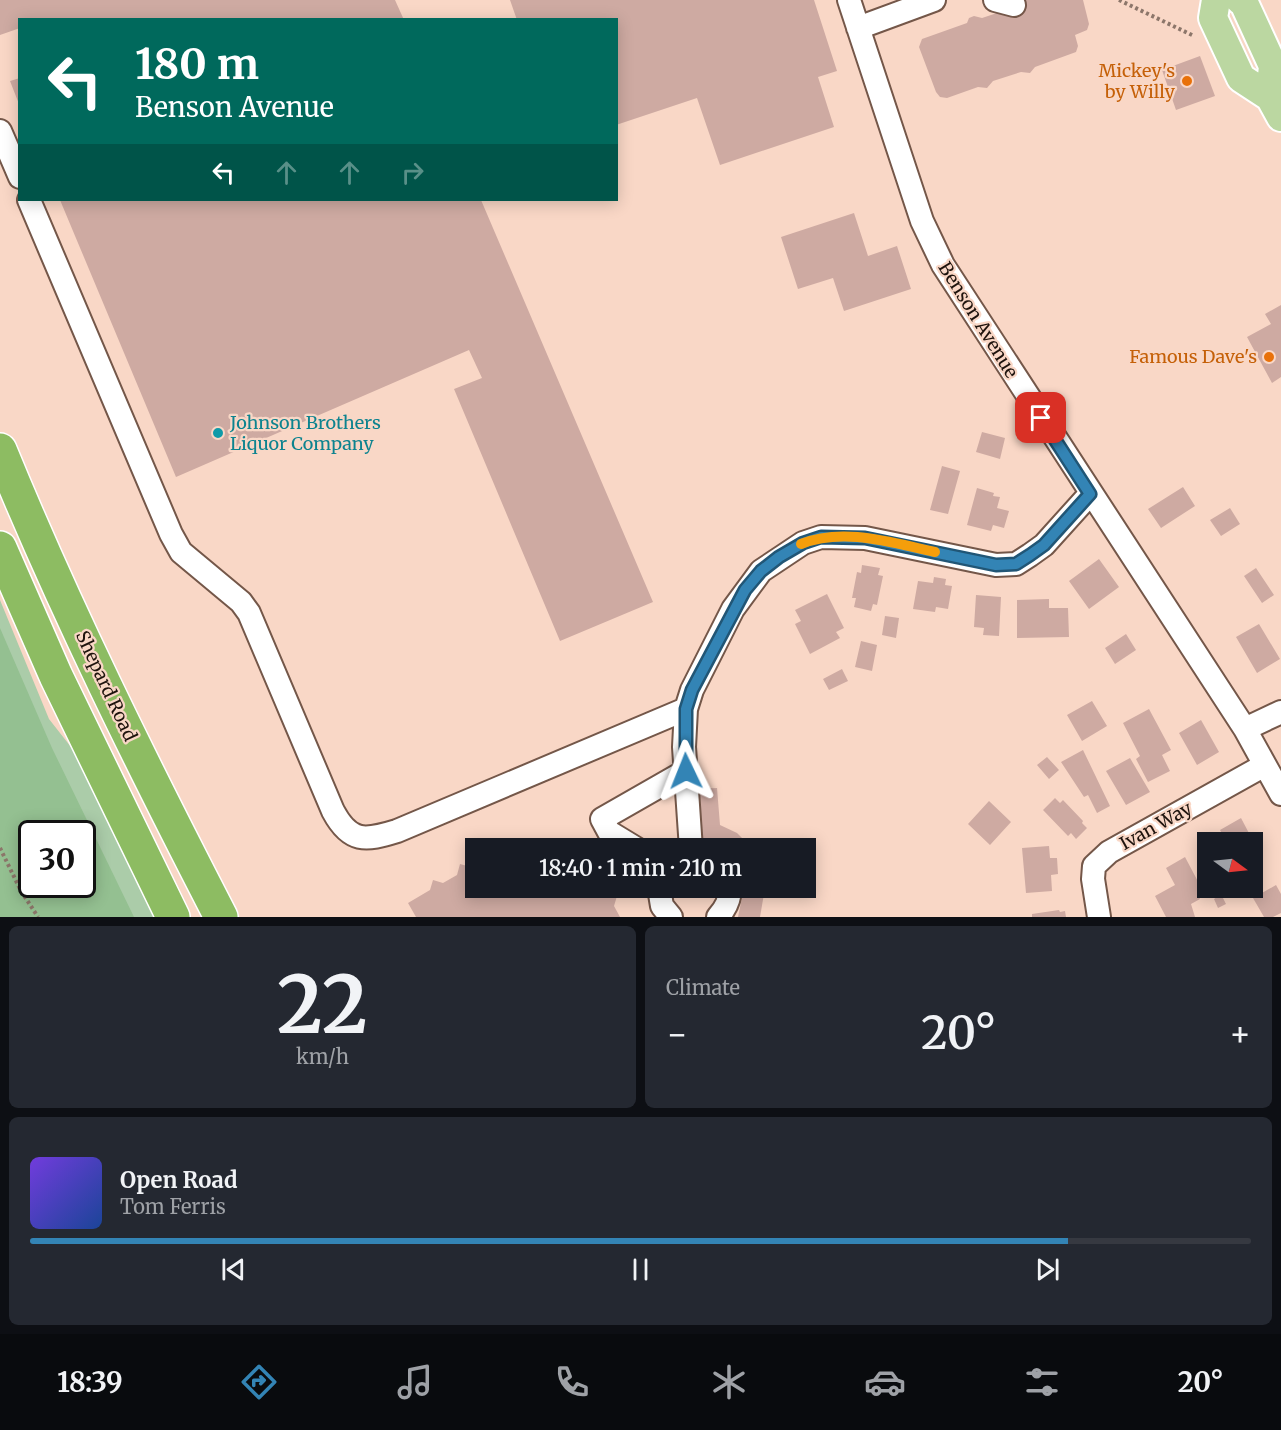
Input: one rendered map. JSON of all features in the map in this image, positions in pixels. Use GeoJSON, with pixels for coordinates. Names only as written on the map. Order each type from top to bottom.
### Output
{"type":"FeatureCollection","features":[{"type":"Feature","properties":{"kind":"highway","name":"Shepard Road"},"geometry":{"type":"LineString","coordinates":[[0,450],[45,555],[126,730],[221,917]]}},
{"type":"Feature","properties":{"kind":"highway"},"geometry":{"type":"LineString","coordinates":[[0,548],[56,676],[173,917]]}},
{"type":"Feature","properties":{"kind":"main road"},"geometry":{"type":"LineString","coordinates":[[1216,0],[1213,18],[1241,78],[1276,107]]}},
{"type":"Feature","properties":{"kind":"main road"},"geometry":{"type":"LineString","coordinates":[[1240,0],[1244,3],[1273,66],[1276,107]]}},
{"type":"Feature","properties":{"kind":"street","name":"Benson Avenue"},"geometry":{"type":"LineString","coordinates":[[849,0],[922,221],[934,249],[1090,494],[1245,729],[1281,794]]}},
{"type":"Feature","properties":{"kind":"street"},"geometry":{"type":"LineString","coordinates":[[858,28],[934,0]]}},
{"type":"Feature","properties":{"kind":"street"},"geometry":{"type":"LineString","coordinates":[[0,131],[18,172]]}},
{"type":"Feature","properties":{"kind":"street"},"geometry":{"type":"LineString","coordinates":[[29,201],[171,534],[181,552],[241,602],[249,613],[333,811],[339,823],[349,833],[362,838],[397,831],[686,709]]}},
{"type":"Feature","properties":{"kind":"street"},"geometry":{"type":"LineString","coordinates":[[690,838],[686,771],[686,709],[692,690],[745,590],[761,571],[803,543],[821,537],[865,538],[996,565],[1016,564],[1044,545],[1090,494]]}},
{"type":"Feature","properties":{"kind":"street"},"geometry":{"type":"LineString","coordinates":[[1245,729],[1281,712]]}},
{"type":"Feature","properties":{"kind":"street","name":"Ivan Way"},"geometry":{"type":"LineString","coordinates":[[1099,917],[1093,879],[1094,866],[1109,852],[1265,765]]}},
{"type":"Feature","properties":{"kind":"street"},"geometry":{"type":"LineString","coordinates":[[619,838],[609,832],[602,819],[686,771]]}},
{"type":"Feature","properties":{"kind":"street"},"geometry":{"type":"LineString","coordinates":[[661,898],[662,906],[671,917]]}},
{"type":"Feature","properties":{"kind":"street"},"geometry":{"type":"LineString","coordinates":[[718,917],[725,909],[729,898]]}},
{"type":"Feature","properties":{"kind":"path"},"geometry":{"type":"LineString","coordinates":[[1119,0],[1198,38]]}},
{"type":"Feature","properties":{"kind":"path"},"geometry":{"type":"LineString","coordinates":[[0,848],[21,891],[38,917]]}},
{"type":"Feature","properties":{"kind":"green space"},"geometry":{"type":"Polygon","coordinates":[[[0,600],[49,719],[93,775],[167,917],[0,917],[0,600]]]}},
{"type":"Feature","properties":{"kind":"green space"},"geometry":{"type":"Polygon","coordinates":[[[0,628],[52,748],[87,820],[18,820],[18,898],[96,898],[96,839],[134,917],[0,917],[0,628]]]}},
{"type":"Feature","properties":{"kind":"building"},"geometry":{"type":"Polygon","coordinates":[[[0,0],[395,0],[403,18],[18,18],[18,29],[0,35],[0,0]]]}},
{"type":"Feature","properties":{"kind":"building"},"geometry":{"type":"Polygon","coordinates":[[[510,0],[814,0],[837,71],[818,77],[834,127],[720,165],[697,98],[618,124],[618,18],[516,18],[510,0]]]}},
{"type":"Feature","properties":{"kind":"building"},"geometry":{"type":"Polygon","coordinates":[[[1016,0],[1083,0],[1089,24],[1087,30],[1075,35],[1078,46],[1076,52],[1035,67],[1030,73],[1021,72],[993,81],[987,88],[978,87],[947,98],[940,97],[919,47],[922,39],[967,23],[969,18],[974,16],[982,18],[1012,8],[1016,0]]]}},
{"type":"Feature","properties":{"kind":"building","name":"Mickey's by Willy"},"geometry":{"type":"Polygon","coordinates":[[[1200,56],[1215,96],[1176,110],[1162,70],[1200,56]]]}},
{"type":"Feature","properties":{"kind":"building"},"geometry":{"type":"Polygon","coordinates":[[[18,79],[18,101],[10,81],[18,79]]]}},
{"type":"Feature","properties":{"kind":"building","name":"Johnson Brothers Liquor Company"},"geometry":{"type":"Polygon","coordinates":[[[60,201],[481,201],[653,602],[560,641],[454,389],[482,378],[469,350],[176,477],[60,201]]]}},
{"type":"Feature","properties":{"kind":"building"},"geometry":{"type":"Polygon","coordinates":[[[854,213],[868,256],[897,246],[911,289],[844,311],[833,278],[798,289],[781,237],[854,213]]]}},
{"type":"Feature","properties":{"kind":"building","name":"Famous Dave's"},"geometry":{"type":"Polygon","coordinates":[[[1281,305],[1281,377],[1272,383],[1247,337],[1271,324],[1265,314],[1281,305]]]}},
{"type":"Feature","properties":{"kind":"building"},"geometry":{"type":"Polygon","coordinates":[[[982,432],[1005,438],[1000,459],[976,452],[982,432]]]}},
{"type":"Feature","properties":{"kind":"building"},"geometry":{"type":"Polygon","coordinates":[[[942,466],[960,471],[948,514],[930,510],[942,466]]]}},
{"type":"Feature","properties":{"kind":"building"},"geometry":{"type":"Polygon","coordinates":[[[1183,487],[1195,506],[1161,528],[1148,509],[1183,487]]]}},
{"type":"Feature","properties":{"kind":"building"},"geometry":{"type":"Polygon","coordinates":[[[977,488],[1000,497],[997,508],[1009,511],[1004,528],[993,525],[991,531],[967,525],[977,488]]]}},
{"type":"Feature","properties":{"kind":"building"},"geometry":{"type":"Polygon","coordinates":[[[1230,508],[1240,524],[1221,536],[1210,520],[1230,508]]]}},
{"type":"Feature","properties":{"kind":"building"},"geometry":{"type":"Polygon","coordinates":[[[1099,559],[1119,587],[1089,609],[1069,581],[1099,559]]]}},
{"type":"Feature","properties":{"kind":"building"},"geometry":{"type":"Polygon","coordinates":[[[862,565],[880,568],[878,575],[883,576],[877,605],[873,604],[871,611],[854,607],[856,598],[852,598],[857,572],[861,573],[862,565]]]}},
{"type":"Feature","properties":{"kind":"building"},"geometry":{"type":"Polygon","coordinates":[[[1256,568],[1274,595],[1262,603],[1244,576],[1256,568]]]}},
{"type":"Feature","properties":{"kind":"building"},"geometry":{"type":"Polygon","coordinates":[[[934,577],[946,579],[945,585],[952,586],[948,609],[936,607],[935,612],[913,609],[918,581],[933,583],[934,577]]]}},
{"type":"Feature","properties":{"kind":"building"},"geometry":{"type":"Polygon","coordinates":[[[827,594],[844,628],[836,632],[840,638],[810,654],[795,624],[801,621],[795,610],[827,594]]]}},
{"type":"Feature","properties":{"kind":"building"},"geometry":{"type":"Polygon","coordinates":[[[976,595],[1001,597],[999,636],[983,635],[984,628],[974,627],[976,595]]]}},
{"type":"Feature","properties":{"kind":"building"},"geometry":{"type":"Polygon","coordinates":[[[1049,599],[1049,608],[1068,608],[1069,637],[1017,638],[1017,600],[1049,599]]]}},
{"type":"Feature","properties":{"kind":"building"},"geometry":{"type":"Polygon","coordinates":[[[885,616],[899,618],[896,638],[882,635],[885,616]]]}},
{"type":"Feature","properties":{"kind":"building"},"geometry":{"type":"Polygon","coordinates":[[[1259,624],[1280,659],[1257,673],[1236,637],[1259,624]]]}},
{"type":"Feature","properties":{"kind":"building"},"geometry":{"type":"Polygon","coordinates":[[[1126,634],[1136,650],[1115,664],[1105,648],[1126,634]]]}},
{"type":"Feature","properties":{"kind":"building"},"geometry":{"type":"Polygon","coordinates":[[[861,641],[877,645],[872,671],[855,667],[861,641]]]}},
{"type":"Feature","properties":{"kind":"building"},"geometry":{"type":"Polygon","coordinates":[[[842,669],[848,681],[829,690],[823,679],[842,669]]]}},
{"type":"Feature","properties":{"kind":"building"},"geometry":{"type":"Polygon","coordinates":[[[1092,701],[1107,726],[1082,741],[1067,715],[1092,701]]]}},
{"type":"Feature","properties":{"kind":"building"},"geometry":{"type":"Polygon","coordinates":[[[1149,709],[1171,750],[1162,755],[1170,771],[1148,782],[1136,759],[1140,756],[1123,723],[1149,709]]]}},
{"type":"Feature","properties":{"kind":"building"},"geometry":{"type":"Polygon","coordinates":[[[1201,720],[1219,752],[1197,765],[1179,733],[1201,720]]]}},
{"type":"Feature","properties":{"kind":"building"},"geometry":{"type":"Polygon","coordinates":[[[1083,750],[1110,806],[1097,813],[1088,795],[1084,797],[1061,762],[1083,750]]]}},
{"type":"Feature","properties":{"kind":"building"},"geometry":{"type":"Polygon","coordinates":[[[1047,757],[1059,770],[1049,779],[1037,765],[1047,757]]]}},
{"type":"Feature","properties":{"kind":"building"},"geometry":{"type":"Polygon","coordinates":[[[1130,758],[1150,792],[1126,805],[1106,771],[1130,758]]]}},
{"type":"Feature","properties":{"kind":"building"},"geometry":{"type":"Polygon","coordinates":[[[717,788],[720,825],[742,838],[699,838],[694,789],[717,788]]]}},
{"type":"Feature","properties":{"kind":"building"},"geometry":{"type":"Polygon","coordinates":[[[1055,798],[1060,803],[1063,800],[1087,828],[1076,839],[1071,833],[1068,836],[1043,810],[1055,798]]]}},
{"type":"Feature","properties":{"kind":"building"},"geometry":{"type":"Polygon","coordinates":[[[989,801],[1011,822],[990,845],[968,824],[989,801]]]}},
{"type":"Feature","properties":{"kind":"building"},"geometry":{"type":"Polygon","coordinates":[[[1241,818],[1248,832],[1221,832],[1220,830],[1241,818]]]}},
{"type":"Feature","properties":{"kind":"building"},"geometry":{"type":"Polygon","coordinates":[[[1049,846],[1050,858],[1057,858],[1058,874],[1051,875],[1052,891],[1026,893],[1022,848],[1049,846]]]}},
{"type":"Feature","properties":{"kind":"building"},"geometry":{"type":"Polygon","coordinates":[[[1185,857],[1197,880],[1197,898],[1200,899],[1191,904],[1195,917],[1166,917],[1155,896],[1175,885],[1166,868],[1185,857]]]}},
{"type":"Feature","properties":{"kind":"building"},"geometry":{"type":"Polygon","coordinates":[[[460,864],[465,865],[465,898],[616,898],[614,906],[620,917],[416,917],[408,903],[430,890],[433,880],[443,883],[457,875],[460,864]]]}},
{"type":"Feature","properties":{"kind":"building"},"geometry":{"type":"Polygon","coordinates":[[[1276,885],[1281,894],[1281,913],[1273,917],[1264,917],[1253,898],[1263,898],[1263,892],[1276,885]]]}},
{"type":"Feature","properties":{"kind":"building"},"geometry":{"type":"Polygon","coordinates":[[[742,898],[763,898],[760,917],[738,917],[742,898]]]}},
{"type":"Feature","properties":{"kind":"building"},"geometry":{"type":"Polygon","coordinates":[[[1223,898],[1226,904],[1218,908],[1214,899],[1223,898]]]}},
{"type":"Feature","properties":{"kind":"building"},"geometry":{"type":"Polygon","coordinates":[[[1059,910],[1060,912],[1065,911],[1066,917],[1032,917],[1032,914],[1059,910]]]}},
{"type":"Feature","properties":{"kind":"slow traffic"},"geometry":{"type":"LineString","coordinates":[[801,544],[821,537],[865,538],[935,552]]}},
{"type":"Feature","properties":{"kind":"place","name":"Mickey's by Willy"},"geometry":{"type":"Point","coordinates":[1187,81]}},
{"type":"Feature","properties":{"kind":"place","name":"Famous Dave's"},"geometry":{"type":"Point","coordinates":[1269,357]}},
{"type":"Feature","properties":{"kind":"place","name":"Johnson Brothers Liquor Company"},"geometry":{"type":"Point","coordinates":[218,433]}},
{"type":"Feature","properties":{"kind":"route"},"geometry":{"type":"LineString","coordinates":[[686,771],[684,747],[686,709],[692,690],[745,590],[761,571],[779,557],[803,543],[821,537],[865,538],[996,565],[1016,564],[1044,545],[1090,494],[1041,418]]}}]}
